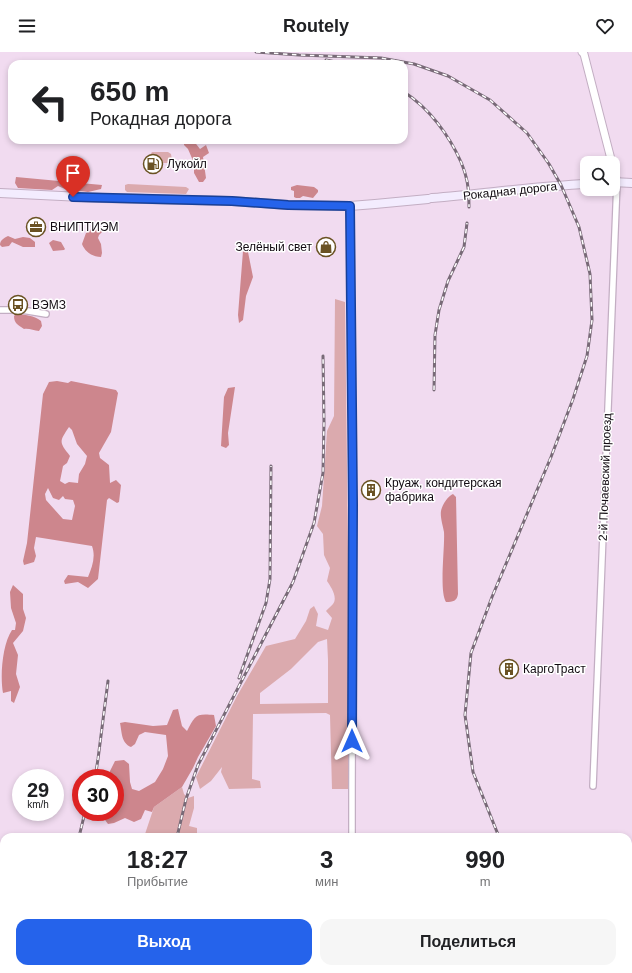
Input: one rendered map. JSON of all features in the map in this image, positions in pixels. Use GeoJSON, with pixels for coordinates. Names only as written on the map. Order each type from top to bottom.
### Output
{"type":"FeatureCollection","features":[{"type":"Feature","properties":{"kind":"main road"},"geometry":{"type":"LineString","coordinates":[[620,182],[632,183]]}},
{"type":"Feature","properties":{"kind":"main road","name":"Рокадная дорога"},"geometry":{"type":"LineString","coordinates":[[0,193],[102,198],[232,201],[288,205],[350,206],[461,196],[548,186],[580,184]]}},
{"type":"Feature","properties":{"kind":"street"},"geometry":{"type":"LineString","coordinates":[[582,52],[584,54],[610,156]]}},
{"type":"Feature","properties":{"kind":"street","name":"2-й Почаевский проезд"},"geometry":{"type":"LineString","coordinates":[[593,786],[614,196]]}},
{"type":"Feature","properties":{"kind":"street"},"geometry":{"type":"LineString","coordinates":[[350,206],[353,505],[352,833]]}},
{"type":"Feature","properties":{"kind":"street"},"geometry":{"type":"LineString","coordinates":[[0,310],[22,310],[46,314]]}},
{"type":"Feature","properties":{"kind":"shaded area"},"geometry":{"type":"Polygon","coordinates":[[[196,144],[200,149],[206,145],[209,153],[203,157],[206,178],[203,182],[199,182],[194,173],[194,163],[188,149],[184,145],[196,144]]]}},
{"type":"Feature","properties":{"kind":"shaded area"},"geometry":{"type":"Polygon","coordinates":[[[152,152],[168,152],[171,154],[172,160],[168,163],[155,163],[148,158],[152,152]]]}},
{"type":"Feature","properties":{"kind":"shaded area"},"geometry":{"type":"Polygon","coordinates":[[[16,177],[102,185],[101,189],[88,192],[65,189],[58,186],[52,190],[18,188],[15,183],[16,177]]]}},
{"type":"Feature","properties":{"kind":"shaded area"},"geometry":{"type":"Polygon","coordinates":[[[125,185],[186,187],[189,189],[186,194],[127,192],[125,190],[125,185]]]}},
{"type":"Feature","properties":{"kind":"shaded area"},"geometry":{"type":"Polygon","coordinates":[[[297,185],[314,187],[318,190],[318,192],[313,198],[303,196],[296,198],[294,197],[294,191],[291,190],[291,187],[297,185]]]}},
{"type":"Feature","properties":{"kind":"shaded area"},"geometry":{"type":"Polygon","coordinates":[[[93,228],[106,231],[103,231],[98,238],[101,244],[101,257],[90,254],[82,244],[86,233],[93,228]]]}},
{"type":"Feature","properties":{"kind":"shaded area"},"geometry":{"type":"Polygon","coordinates":[[[8,236],[15,239],[23,237],[30,238],[35,242],[35,247],[23,247],[12,242],[9,246],[2,247],[0,245],[1,242],[8,236]]]}},
{"type":"Feature","properties":{"kind":"shaded area"},"geometry":{"type":"Polygon","coordinates":[[[53,240],[61,242],[65,249],[53,251],[49,243],[53,240]]]}},
{"type":"Feature","properties":{"kind":"shaded area"},"geometry":{"type":"Polygon","coordinates":[[[243,251],[248,252],[253,277],[246,296],[243,320],[239,323],[238,315],[243,251]]]}},
{"type":"Feature","properties":{"kind":"shaded area"},"geometry":{"type":"Polygon","coordinates":[[[335,299],[345,302],[350,789],[332,789],[330,715],[326,713],[253,714],[252,779],[260,781],[261,788],[229,789],[221,772],[222,767],[211,781],[200,789],[196,777],[237,696],[266,646],[295,639],[306,621],[310,609],[314,606],[318,614],[316,626],[328,630],[332,618],[326,611],[333,604],[335,598],[327,581],[330,568],[324,555],[323,534],[317,526],[322,506],[327,431],[334,416],[335,299]],[[327,639],[318,642],[291,669],[260,693],[260,704],[328,703],[327,639]]]}},
{"type":"Feature","properties":{"kind":"shaded area"},"geometry":{"type":"Polygon","coordinates":[[[16,314],[36,318],[41,321],[42,326],[39,331],[24,329],[16,322],[14,316],[16,314]]]}},
{"type":"Feature","properties":{"kind":"shaded area"},"geometry":{"type":"Polygon","coordinates":[[[57,381],[68,383],[71,381],[116,390],[118,393],[111,432],[99,453],[100,458],[109,465],[110,483],[116,480],[121,485],[119,502],[117,503],[109,498],[107,500],[98,579],[88,588],[78,582],[65,584],[64,581],[68,575],[88,577],[94,558],[92,546],[36,537],[34,548],[36,556],[34,562],[24,565],[23,561],[27,543],[43,394],[49,382],[57,381]],[[69,427],[62,439],[62,445],[70,456],[67,463],[63,466],[60,481],[65,484],[69,482],[78,483],[79,474],[85,464],[87,456],[77,444],[72,430],[69,427]],[[48,488],[45,494],[46,500],[63,519],[72,520],[75,506],[73,500],[65,499],[63,496],[59,500],[53,498],[48,488]]]}},
{"type":"Feature","properties":{"kind":"shaded area"},"geometry":{"type":"Polygon","coordinates":[[[235,387],[228,433],[229,445],[226,448],[221,446],[224,397],[228,388],[235,387]]]}},
{"type":"Feature","properties":{"kind":"shaded area"},"geometry":{"type":"Polygon","coordinates":[[[453,494],[456,497],[458,594],[454,601],[446,602],[443,589],[444,532],[441,513],[444,504],[453,494]]]}},
{"type":"Feature","properties":{"kind":"shaded area"},"geometry":{"type":"Polygon","coordinates":[[[13,585],[23,594],[23,609],[26,618],[23,631],[13,643],[18,655],[16,674],[20,687],[14,703],[11,701],[11,691],[3,693],[2,679],[6,644],[12,630],[15,630],[16,623],[11,608],[10,592],[13,585]]]}},
{"type":"Feature","properties":{"kind":"shaded area"},"geometry":{"type":"Polygon","coordinates":[[[178,709],[182,726],[187,731],[194,719],[199,715],[214,715],[216,726],[182,787],[154,807],[152,812],[145,810],[141,819],[134,822],[124,818],[124,769],[111,769],[115,761],[124,760],[129,764],[132,789],[139,791],[155,782],[163,769],[168,756],[166,735],[145,732],[139,735],[135,744],[131,747],[125,743],[120,723],[125,722],[153,726],[167,725],[173,710],[178,709]]]}},
{"type":"Feature","properties":{"kind":"shaded area"},"geometry":{"type":"Polygon","coordinates":[[[182,787],[184,794],[188,798],[194,796],[194,808],[189,826],[197,828],[197,833],[145,833],[154,807],[182,787]]]}},
{"type":"Feature","properties":{"kind":"shaded area"},"geometry":{"type":"Polygon","coordinates":[[[106,821],[118,821],[114,823],[108,824],[106,821]]]}},
{"type":"Feature","properties":{"kind":"railway"},"geometry":{"type":"LineString","coordinates":[[256,52],[381,58],[392,60]]}},
{"type":"Feature","properties":{"kind":"railway"},"geometry":{"type":"LineString","coordinates":[[408,63],[448,76],[490,100],[527,133],[549,164],[561,185],[579,227],[590,274],[592,320],[587,356],[573,399],[551,457],[492,597],[471,653],[465,715],[473,772],[497,833]]}},
{"type":"Feature","properties":{"kind":"railway"},"geometry":{"type":"LineString","coordinates":[[408,95],[430,114],[451,142],[465,173],[468,188],[469,207]]}},
{"type":"Feature","properties":{"kind":"railway"},"geometry":{"type":"LineString","coordinates":[[434,390],[435,335],[439,310],[448,281],[464,247],[467,223]]}},
{"type":"Feature","properties":{"kind":"railway"},"geometry":{"type":"LineString","coordinates":[[178,833],[186,799],[198,765],[293,582],[314,523],[323,473],[323,356]]}},
{"type":"Feature","properties":{"kind":"railway"},"geometry":{"type":"LineString","coordinates":[[239,678],[266,603],[270,579],[271,466]]}},
{"type":"Feature","properties":{"kind":"railway"},"geometry":{"type":"LineString","coordinates":[[96,769],[108,681]]}},
{"type":"Feature","properties":{"kind":"railway"},"geometry":{"type":"LineString","coordinates":[[80,833],[83,821]]}},
{"type":"Feature","properties":{"kind":"place","name":"Лукойл"},"geometry":{"type":"Point","coordinates":[153,164]}},
{"type":"Feature","properties":{"kind":"place","name":"ВНИПТИЭМ"},"geometry":{"type":"Point","coordinates":[36,227]}},
{"type":"Feature","properties":{"kind":"place","name":"Зелёный свет"},"geometry":{"type":"Point","coordinates":[326,247]}},
{"type":"Feature","properties":{"kind":"place","name":"ВЭМЗ"},"geometry":{"type":"Point","coordinates":[18,305]}},
{"type":"Feature","properties":{"kind":"place","name":"Круаж, кондитерская фабрика"},"geometry":{"type":"Point","coordinates":[371,490]}},
{"type":"Feature","properties":{"kind":"place","name":"КаргоТраст"},"geometry":{"type":"Point","coordinates":[509,669]}},
{"type":"Feature","properties":{"kind":"route"},"geometry":{"type":"LineString","coordinates":[[73,197],[350,206],[353,505],[352,741]]}}]}
